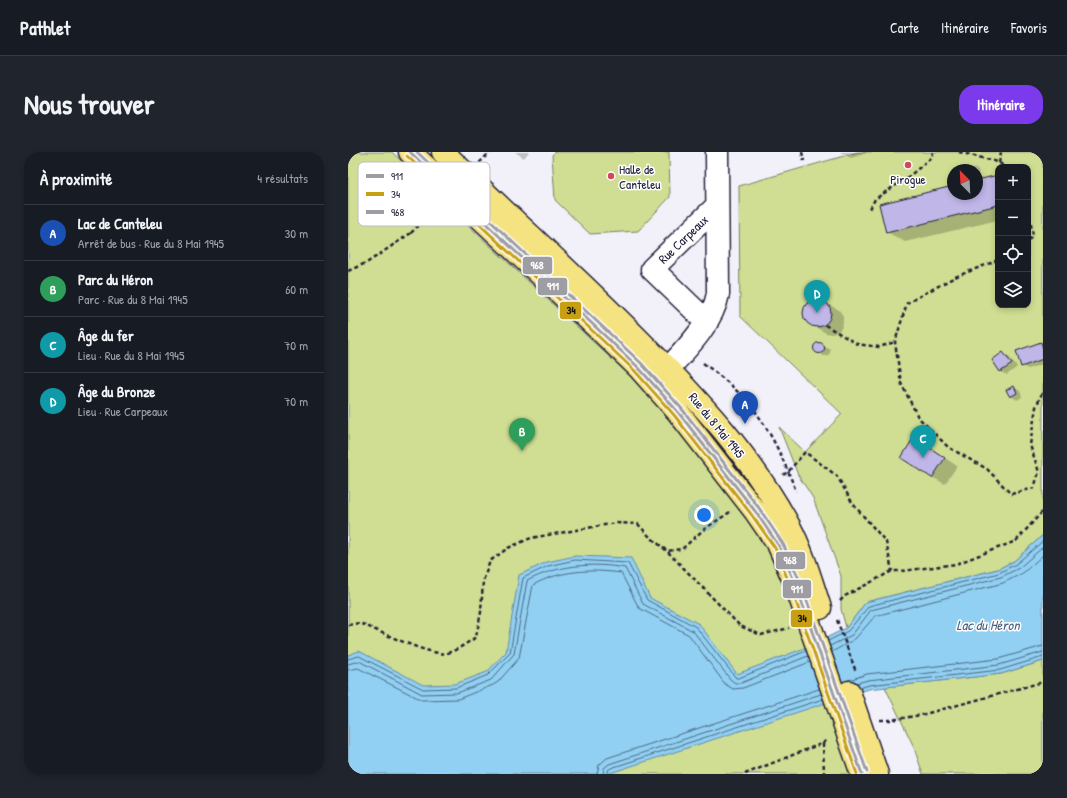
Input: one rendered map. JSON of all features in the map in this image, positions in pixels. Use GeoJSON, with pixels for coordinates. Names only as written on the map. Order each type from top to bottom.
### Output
{"type":"FeatureCollection","features":[{"type":"Feature","properties":{"kind":"main road","name":"Rue du 8 Mai 1945"},"geometry":{"type":"LineString","coordinates":[[410,152],[421,162]]}},
{"type":"Feature","properties":{"kind":"main road","name":"Rue du 8 Mai 1945"},"geometry":{"type":"LineString","coordinates":[[443,152],[453,162]]}},
{"type":"Feature","properties":{"kind":"main road","name":"Rue du 8 Mai 1945"},"geometry":{"type":"LineString","coordinates":[[490,198],[611,312],[661,377],[691,428],[769,530],[779,546],[795,583],[821,616]]}},
{"type":"Feature","properties":{"kind":"main road","name":"Rue du 8 Mai 1945"},"geometry":{"type":"LineString","coordinates":[[489,226],[607,336],[661,377],[692,394],[722,429],[765,488],[790,528],[807,568],[862,774]]}},
{"type":"Feature","properties":{"kind":"main road","name":"Rue du 8 Mai 1945"},"geometry":{"type":"LineString","coordinates":[[848,720],[877,774]]}},
{"type":"Feature","properties":{"kind":"street","name":"Rue Carpeaux"},"geometry":{"type":"LineString","coordinates":[[661,377],[707,322],[716,305],[718,294],[716,206],[717,152]]}},
{"type":"Feature","properties":{"kind":"street","name":"Rue Carpeaux"},"geometry":{"type":"LineString","coordinates":[[707,322],[652,269],[716,206]]}},
{"type":"Feature","properties":{"kind":"path"},"geometry":{"type":"LineString","coordinates":[[480,162],[490,152]]}},
{"type":"Feature","properties":{"kind":"path"},"geometry":{"type":"LineString","coordinates":[[802,152],[804,161]]}},
{"type":"Feature","properties":{"kind":"path"},"geometry":{"type":"LineString","coordinates":[[870,209],[875,199],[907,178],[932,157],[933,152]]}},
{"type":"Feature","properties":{"kind":"path"},"geometry":{"type":"LineString","coordinates":[[959,152],[998,162],[1000,164]]}},
{"type":"Feature","properties":{"kind":"path"},"geometry":{"type":"LineString","coordinates":[[998,162],[1001,152]]}},
{"type":"Feature","properties":{"kind":"path"},"geometry":{"type":"LineString","coordinates":[[348,271],[368,262],[411,233],[418,226]]}},
{"type":"Feature","properties":{"kind":"path"},"geometry":{"type":"LineString","coordinates":[[995,261],[955,277],[907,303],[895,342],[901,383],[918,417],[948,448],[987,469],[1011,494],[1034,488],[1039,472],[1030,445],[1036,407],[1043,391]]}},
{"type":"Feature","properties":{"kind":"path"},"geometry":{"type":"LineString","coordinates":[[825,325],[856,344],[879,347],[895,342]]}},
{"type":"Feature","properties":{"kind":"path"},"geometry":{"type":"LineString","coordinates":[[765,488],[788,472],[805,452],[837,476],[853,504],[886,542],[892,571]]}},
{"type":"Feature","properties":{"kind":"path"},"geometry":{"type":"LineString","coordinates":[[668,552],[682,549],[703,530],[747,500]]}},
{"type":"Feature","properties":{"kind":"path"},"geometry":{"type":"LineString","coordinates":[[348,625],[360,624],[428,651],[445,654],[462,647],[476,637],[481,612],[482,581],[490,561],[508,548],[531,538],[616,523],[638,524],[649,536],[668,552],[740,626],[761,635],[781,631],[821,616],[846,596],[892,571],[956,564],[1016,541],[1043,511]]}},
{"type":"Feature","properties":{"kind":"path"},"geometry":{"type":"LineString","coordinates":[[821,616],[856,674]]}},
{"type":"Feature","properties":{"kind":"path"},"geometry":{"type":"LineString","coordinates":[[879,720],[890,720],[921,715],[1043,682]]}},
{"type":"Feature","properties":{"kind":"path"},"geometry":{"type":"LineString","coordinates":[[745,774],[823,743],[848,720]]}},
{"type":"Feature","properties":{"kind":"path"},"geometry":{"type":"LineString","coordinates":[[823,743],[824,774]]}},
{"type":"Feature","properties":{"kind":"green space"},"geometry":{"type":"Polygon","coordinates":[[[348,152],[392,152],[402,162],[358,162],[358,226],[469,226],[644,389],[747,513],[777,563],[854,774],[348,774],[348,152]]]}},
{"type":"Feature","properties":{"kind":"green space","name":"Halle de Canteleu"},"geometry":{"type":"Polygon","coordinates":[[[555,152],[669,152],[670,197],[638,231],[590,234],[555,200],[552,155],[555,152]]]}},
{"type":"Feature","properties":{"kind":"green space"},"geometry":{"type":"Polygon","coordinates":[[[858,152],[1043,152],[1043,535],[1014,561],[998,569],[866,602],[846,628],[841,609],[841,576],[813,498],[798,475],[779,427],[805,452],[842,414],[740,316],[739,186],[858,152]]]}},
{"type":"Feature","properties":{"kind":"green space"},"geometry":{"type":"Polygon","coordinates":[[[1043,661],[1043,774],[923,774],[913,745],[885,687],[1001,674],[1043,661]]]}},
{"type":"Feature","properties":{"kind":"water","name":"Lac du Héron"},"geometry":{"type":"Polygon","coordinates":[[[1043,535],[1043,661],[1001,674],[869,689],[607,774],[348,774],[348,655],[359,651],[423,685],[455,684],[487,672],[506,652],[519,575],[547,562],[575,556],[631,558],[650,598],[699,624],[737,674],[810,646],[846,628],[866,602],[998,569],[1014,561],[1043,535]]]}},
{"type":"Feature","properties":{"kind":"building"},"geometry":{"type":"Polygon","coordinates":[[[995,176],[995,206],[886,233],[879,204],[947,187],[947,200],[983,200],[983,179],[995,176]]]}},
{"type":"Feature","properties":{"kind":"building"},"geometry":{"type":"Polygon","coordinates":[[[817,299],[827,303],[831,313],[827,323],[817,327],[807,323],[803,313],[807,303],[817,299]]]}},
{"type":"Feature","properties":{"kind":"building"},"geometry":{"type":"Polygon","coordinates":[[[819,342],[823,344],[825,348],[823,352],[819,354],[815,352],[813,348],[815,344],[819,342]]]}},
{"type":"Feature","properties":{"kind":"building"},"geometry":{"type":"Polygon","coordinates":[[[1041,342],[1043,359],[1021,367],[1016,351],[1041,342]]]}},
{"type":"Feature","properties":{"kind":"building"},"geometry":{"type":"Polygon","coordinates":[[[1003,352],[1012,364],[1000,372],[992,360],[1003,352]]]}},
{"type":"Feature","properties":{"kind":"building"},"geometry":{"type":"Polygon","coordinates":[[[1014,386],[1017,393],[1010,397],[1006,390],[1014,386]]]}},
{"type":"Feature","properties":{"kind":"building"},"geometry":{"type":"Polygon","coordinates":[[[914,437],[945,458],[932,478],[901,458],[914,437]]]}},
{"type":"Feature","properties":{"kind":"transit line","name":"911"},"geometry":{"type":"LineString","coordinates":[[410,152],[421,162]]}},
{"type":"Feature","properties":{"kind":"transit line","name":"968"},"geometry":{"type":"LineString","coordinates":[[417,152],[428,162]]}},
{"type":"Feature","properties":{"kind":"transit line","name":"34"},"geometry":{"type":"LineString","coordinates":[[407,156],[413,162]]}},
{"type":"Feature","properties":{"kind":"transit line","name":"968"},"geometry":{"type":"LineString","coordinates":[[490,221],[641,363],[682,409],[759,508],[783,544],[800,581],[867,772]]}},
{"type":"Feature","properties":{"kind":"transit line","name":"34"},"geometry":{"type":"LineString","coordinates":[[481,226],[634,370],[674,415],[751,514],[775,548],[790,585],[857,774]]}},
{"type":"Feature","properties":{"kind":"transit line","name":"911"},"geometry":{"type":"LineString","coordinates":[[488,226],[638,367],[678,412],[755,511],[779,546],[795,583],[862,774]]}},
{"type":"Feature","properties":{"kind":"place","name":"Pirogue"},"geometry":{"type":"Point","coordinates":[908,165]}},
{"type":"Feature","properties":{"kind":"place","name":"Halle de Canteleu"},"geometry":{"type":"Point","coordinates":[611,176]}},
{"type":"Feature","properties":{"kind":"place","name":"Âge du Bronze"},"geometry":{"type":"Point","coordinates":[817,313]}},
{"type":"Feature","properties":{"kind":"place","name":"Lac de Canteleu"},"geometry":{"type":"Point","coordinates":[745,424]}},
{"type":"Feature","properties":{"kind":"place","name":"Parc du Héron"},"geometry":{"type":"Point","coordinates":[522,451]}},
{"type":"Feature","properties":{"kind":"place","name":"Âge du fer"},"geometry":{"type":"Point","coordinates":[923,458]}}]}
